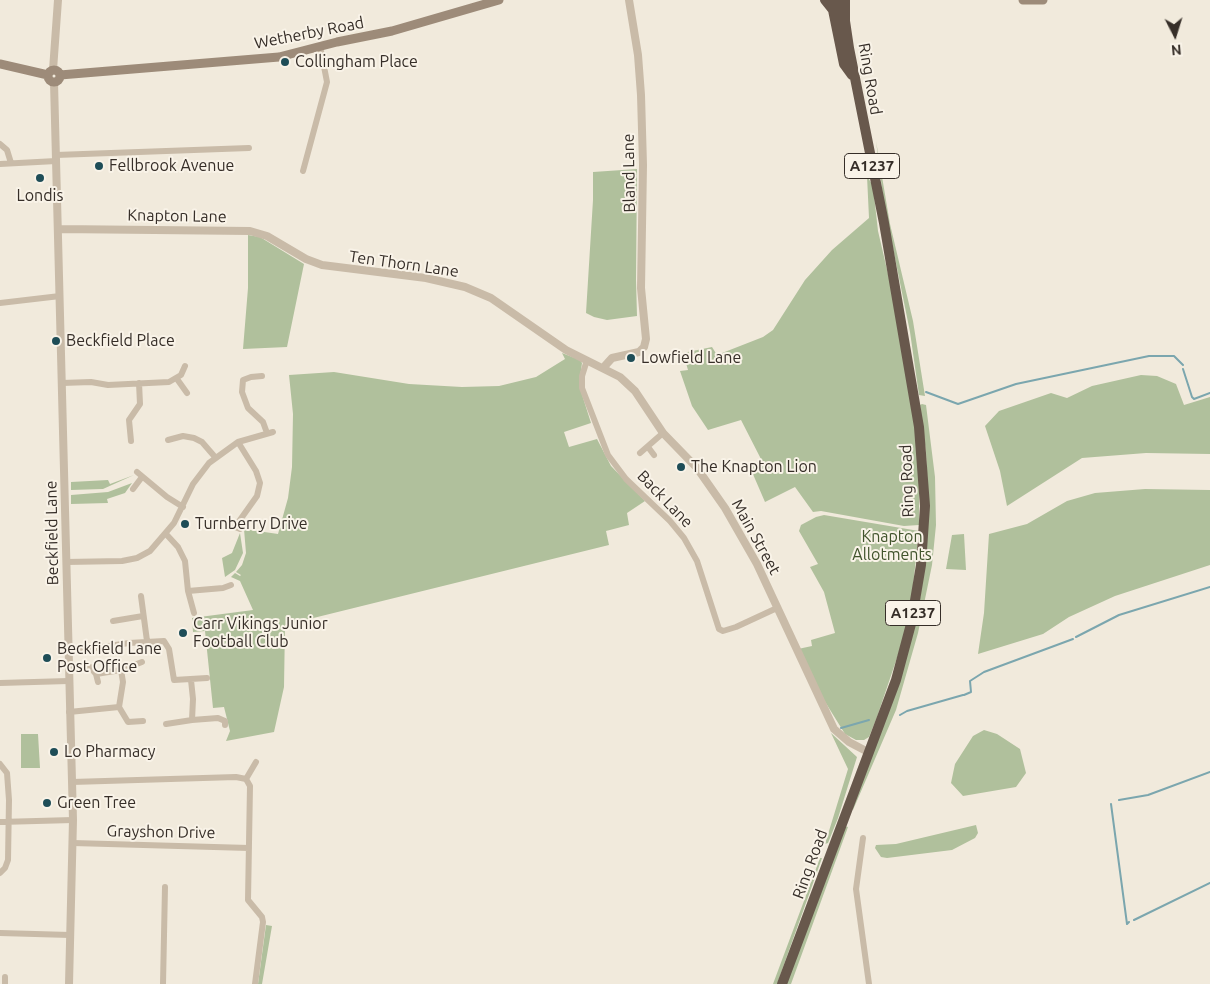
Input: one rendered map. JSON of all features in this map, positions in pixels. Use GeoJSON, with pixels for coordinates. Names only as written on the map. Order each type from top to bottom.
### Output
{"type":"FeatureCollection","features":[{"type":"Feature","properties":{"kind":"highway"},"geometry":{"type":"LineString","coordinates":[[825,0],[833,10],[844,64],[854,78]]}},
{"type":"Feature","properties":{"kind":"highway","name":"Ring Road"},"geometry":{"type":"LineString","coordinates":[[835,0],[845,20]]}},
{"type":"Feature","properties":{"kind":"highway","name":"Ring Road"},"geometry":{"type":"LineString","coordinates":[[782,984],[896,680],[912,624],[921,565],[925,506],[919,427],[907,350],[854,78],[845,20],[845,0]]}},
{"type":"Feature","properties":{"kind":"main road","name":"Wetherby Road"},"geometry":{"type":"LineString","coordinates":[[0,64],[54,75],[272,58],[392,31],[499,0]]}},
{"type":"Feature","properties":{"kind":"main road"},"geometry":{"type":"LineString","coordinates":[[1022,0],[1043,0]]}},
{"type":"Feature","properties":{"kind":"street","name":"Beckfield Lane"},"geometry":{"type":"LineString","coordinates":[[58,0],[54,75],[73,820],[69,984]]}},
{"type":"Feature","properties":{"kind":"street","name":"Bland Lane"},"geometry":{"type":"LineString","coordinates":[[603,368],[612,358],[636,353],[644,347],[646,339],[641,288],[641,95],[638,55],[629,0]]}},
{"type":"Feature","properties":{"kind":"street"},"geometry":{"type":"LineString","coordinates":[[303,171],[326,82],[320,46]]}},
{"type":"Feature","properties":{"kind":"street"},"geometry":{"type":"LineString","coordinates":[[0,144],[7,150],[11,163]]}},
{"type":"Feature","properties":{"kind":"street"},"geometry":{"type":"LineString","coordinates":[[0,164],[56,158],[249,148]]}},
{"type":"Feature","properties":{"kind":"street","name":"Knapton Lane"},"geometry":{"type":"LineString","coordinates":[[58,229],[250,231],[267,236],[291,250]]}},
{"type":"Feature","properties":{"kind":"street","name":"Ten Thorn Lane"},"geometry":{"type":"LineString","coordinates":[[291,250],[306,259],[330,267],[426,278],[474,290],[499,303],[559,346]]}},
{"type":"Feature","properties":{"kind":"street"},"geometry":{"type":"LineString","coordinates":[[0,303],[60,296]]}},
{"type":"Feature","properties":{"kind":"street","name":"Main Street"},"geometry":{"type":"LineString","coordinates":[[559,346],[620,377],[631,386],[663,433],[697,468],[713,489],[750,551],[831,724],[844,739],[868,752]]}},
{"type":"Feature","properties":{"kind":"street","name":"Back Lane"},"geometry":{"type":"LineString","coordinates":[[587,360],[582,376],[582,388],[608,455],[626,479],[670,521],[684,538],[696,562],[719,629],[724,630],[736,627],[777,608]]}},
{"type":"Feature","properties":{"kind":"street"},"geometry":{"type":"LineString","coordinates":[[62,383],[169,382],[177,379],[185,366]]}},
{"type":"Feature","properties":{"kind":"street"},"geometry":{"type":"LineString","coordinates":[[66,562],[137,558],[154,547],[166,534],[183,507],[193,484],[215,457],[238,442],[270,432],[246,404],[242,392],[242,378],[262,376]]}},
{"type":"Feature","properties":{"kind":"street"},"geometry":{"type":"LineString","coordinates":[[177,379],[187,393]]}},
{"type":"Feature","properties":{"kind":"street"},"geometry":{"type":"LineString","coordinates":[[130,441],[129,420],[140,404],[139,383]]}},
{"type":"Feature","properties":{"kind":"street"},"geometry":{"type":"LineString","coordinates":[[640,453],[663,433]]}},
{"type":"Feature","properties":{"kind":"street"},"geometry":{"type":"LineString","coordinates":[[168,440],[194,438],[202,442],[215,457]]}},
{"type":"Feature","properties":{"kind":"street"},"geometry":{"type":"LineString","coordinates":[[235,527],[257,496],[260,487],[258,475],[238,442]]}},
{"type":"Feature","properties":{"kind":"street"},"geometry":{"type":"LineString","coordinates":[[648,447],[654,455]]}},
{"type":"Feature","properties":{"kind":"street"},"geometry":{"type":"LineString","coordinates":[[132,489],[140,474],[183,507]]}},
{"type":"Feature","properties":{"kind":"street"},"geometry":{"type":"LineString","coordinates":[[166,534],[178,547],[185,561],[188,590],[194,613]]}},
{"type":"Feature","properties":{"kind":"street"},"geometry":{"type":"LineString","coordinates":[[188,590],[224,588],[231,585]]}},
{"type":"Feature","properties":{"kind":"street"},"geometry":{"type":"LineString","coordinates":[[141,596],[147,641]]}},
{"type":"Feature","properties":{"kind":"street"},"geometry":{"type":"LineString","coordinates":[[113,621],[144,616]]}},
{"type":"Feature","properties":{"kind":"street"},"geometry":{"type":"LineString","coordinates":[[68,652],[159,640],[167,644],[174,680],[207,678]]}},
{"type":"Feature","properties":{"kind":"street"},"geometry":{"type":"LineString","coordinates":[[96,674],[121,670],[142,662]]}},
{"type":"Feature","properties":{"kind":"street"},"geometry":{"type":"LineString","coordinates":[[90,667],[96,674],[98,682]]}},
{"type":"Feature","properties":{"kind":"street"},"geometry":{"type":"LineString","coordinates":[[121,670],[123,689],[119,707],[128,726],[143,721]]}},
{"type":"Feature","properties":{"kind":"street"},"geometry":{"type":"LineString","coordinates":[[191,680],[193,699],[192,720]]}},
{"type":"Feature","properties":{"kind":"street"},"geometry":{"type":"LineString","coordinates":[[0,683],[68,682]]}},
{"type":"Feature","properties":{"kind":"street"},"geometry":{"type":"LineString","coordinates":[[69,712],[119,707]]}},
{"type":"Feature","properties":{"kind":"street"},"geometry":{"type":"LineString","coordinates":[[166,724],[218,718],[225,721],[225,725]]}},
{"type":"Feature","properties":{"kind":"street"},"geometry":{"type":"LineString","coordinates":[[246,779],[256,762]]}},
{"type":"Feature","properties":{"kind":"street"},"geometry":{"type":"LineString","coordinates":[[0,764],[5,768],[8,778],[8,860],[5,868],[0,873]]}},
{"type":"Feature","properties":{"kind":"street"},"geometry":{"type":"LineString","coordinates":[[72,782],[236,777],[246,779],[250,786],[248,900],[262,916],[263,922],[255,984]]}},
{"type":"Feature","properties":{"kind":"street"},"geometry":{"type":"LineString","coordinates":[[0,822],[73,820]]}},
{"type":"Feature","properties":{"kind":"street"},"geometry":{"type":"LineString","coordinates":[[863,838],[856,889],[869,984]]}},
{"type":"Feature","properties":{"kind":"street","name":"Grayshon Drive"},"geometry":{"type":"LineString","coordinates":[[73,844],[248,848]]}},
{"type":"Feature","properties":{"kind":"street"},"geometry":{"type":"LineString","coordinates":[[163,984],[165,887]]}},
{"type":"Feature","properties":{"kind":"street"},"geometry":{"type":"LineString","coordinates":[[0,932],[70,935]]}},
{"type":"Feature","properties":{"kind":"green space"},"geometry":{"type":"Polygon","coordinates":[[[876,141],[890,224],[913,321],[925,396],[919,395],[910,332],[884,204],[876,141]]]}},
{"type":"Feature","properties":{"kind":"green space"},"geometry":{"type":"Polygon","coordinates":[[[637,169],[637,316],[607,320],[594,317],[586,313],[593,172],[637,169]]]}},
{"type":"Feature","properties":{"kind":"green space"},"geometry":{"type":"Polygon","coordinates":[[[867,176],[873,186],[878,231],[892,291],[913,410],[919,462],[919,525],[904,526],[821,511],[813,512],[795,487],[765,502],[749,465],[762,461],[741,420],[708,430],[692,406],[680,371],[688,370],[683,353],[712,347],[717,355],[763,337],[773,330],[805,280],[832,250],[869,218],[867,176]]]}},
{"type":"Feature","properties":{"kind":"green space"},"geometry":{"type":"Polygon","coordinates":[[[248,235],[260,237],[304,264],[287,347],[243,349],[248,288],[248,235]]]}},
{"type":"Feature","properties":{"kind":"green space"},"geometry":{"type":"Polygon","coordinates":[[[562,353],[580,360],[582,363],[579,385],[591,423],[564,432],[569,447],[597,439],[611,466],[645,501],[627,513],[629,525],[606,531],[609,545],[285,625],[284,687],[274,732],[226,741],[230,731],[224,707],[213,708],[205,631],[193,632],[192,618],[253,610],[240,581],[231,577],[235,573],[241,575],[236,572],[242,565],[246,553],[244,529],[278,534],[288,498],[292,467],[293,414],[289,375],[334,372],[409,384],[462,387],[499,386],[536,377],[565,359],[562,353]]]}},
{"type":"Feature","properties":{"kind":"green space"},"geometry":{"type":"Polygon","coordinates":[[[1141,375],[1157,376],[1176,384],[1184,405],[1210,397],[1210,454],[1146,453],[1082,458],[1007,506],[1000,471],[985,426],[999,411],[1051,393],[1067,398],[1092,386],[1141,375]]]}},
{"type":"Feature","properties":{"kind":"green space"},"geometry":{"type":"Polygon","coordinates":[[[920,405],[926,405],[935,477],[936,525],[932,565],[918,633],[896,710],[853,810],[851,807],[915,621],[920,598],[926,557],[928,494],[926,452],[920,405]]]}},
{"type":"Feature","properties":{"kind":"green space"},"geometry":{"type":"Polygon","coordinates":[[[134,475],[103,489],[71,490],[71,482],[108,480],[110,484],[134,475]]]}},
{"type":"Feature","properties":{"kind":"green space"},"geometry":{"type":"Polygon","coordinates":[[[132,483],[125,493],[107,499],[108,503],[71,504],[71,495],[108,492],[132,483]]]}},
{"type":"Feature","properties":{"kind":"green space"},"geometry":{"type":"Polygon","coordinates":[[[1145,489],[1210,490],[1210,565],[1115,596],[1069,617],[1043,634],[978,654],[984,613],[989,534],[1027,524],[1067,501],[1095,493],[1145,489]]]}},
{"type":"Feature","properties":{"kind":"green space","name":"Knapton Allotments"},"geometry":{"type":"Polygon","coordinates":[[[824,515],[919,531],[911,604],[903,640],[877,717],[869,737],[864,740],[856,740],[845,734],[819,692],[798,649],[812,646],[811,640],[835,633],[824,592],[810,567],[818,564],[799,531],[801,525],[824,515]]]}},
{"type":"Feature","properties":{"kind":"green space"},"geometry":{"type":"Polygon","coordinates":[[[240,533],[243,553],[235,570],[225,577],[222,558],[232,553],[240,533]]]}},
{"type":"Feature","properties":{"kind":"green space"},"geometry":{"type":"Polygon","coordinates":[[[964,534],[966,570],[946,569],[952,535],[964,534]]]}},
{"type":"Feature","properties":{"kind":"green space"},"geometry":{"type":"Polygon","coordinates":[[[984,730],[997,734],[1020,749],[1026,773],[1016,787],[963,796],[951,783],[955,764],[973,736],[984,730]]]}},
{"type":"Feature","properties":{"kind":"green space"},"geometry":{"type":"Polygon","coordinates":[[[831,733],[857,757],[838,818],[828,843],[825,844],[848,769],[831,733]]]}},
{"type":"Feature","properties":{"kind":"green space"},"geometry":{"type":"Polygon","coordinates":[[[21,734],[38,734],[40,768],[21,768],[21,734]]]}},
{"type":"Feature","properties":{"kind":"green space"},"geometry":{"type":"Polygon","coordinates":[[[976,825],[978,833],[975,838],[952,850],[887,858],[881,857],[875,848],[876,845],[896,844],[976,825]]]}},
{"type":"Feature","properties":{"kind":"green space"},"geometry":{"type":"Polygon","coordinates":[[[844,826],[848,827],[791,984],[786,984],[844,826]]]}},
{"type":"Feature","properties":{"kind":"green space"},"geometry":{"type":"Polygon","coordinates":[[[820,858],[822,858],[777,984],[773,984],[820,858]]]}},
{"type":"Feature","properties":{"kind":"green space"},"geometry":{"type":"Polygon","coordinates":[[[266,925],[272,926],[262,984],[258,984],[266,925]]]}},
{"type":"Feature","properties":{"kind":"waterway"},"geometry":{"type":"LineString","coordinates":[[926,392],[958,404],[1016,384],[1149,356],[1174,356],[1183,365]]}},
{"type":"Feature","properties":{"kind":"waterway"},"geometry":{"type":"LineString","coordinates":[[1183,369],[1194,399],[1210,393]]}},
{"type":"Feature","properties":{"kind":"waterway"},"geometry":{"type":"LineString","coordinates":[[1076,637],[1119,615],[1210,587]]}},
{"type":"Feature","properties":{"kind":"waterway"},"geometry":{"type":"LineString","coordinates":[[964,695],[971,692],[970,681],[984,672],[1073,639]]}},
{"type":"Feature","properties":{"kind":"waterway"},"geometry":{"type":"LineString","coordinates":[[900,715],[907,711],[963,695]]}},
{"type":"Feature","properties":{"kind":"waterway"},"geometry":{"type":"LineString","coordinates":[[841,728],[869,720]]}},
{"type":"Feature","properties":{"kind":"waterway"},"geometry":{"type":"LineString","coordinates":[[1119,800],[1148,795],[1210,772]]}},
{"type":"Feature","properties":{"kind":"waterway"},"geometry":{"type":"LineString","coordinates":[[1111,804],[1127,924],[1129,922]]}},
{"type":"Feature","properties":{"kind":"waterway"},"geometry":{"type":"LineString","coordinates":[[1134,920],[1210,883]]}},
{"type":"Feature","properties":{"kind":"place","name":"Collingham Place"},"geometry":{"type":"Point","coordinates":[285,62]}},
{"type":"Feature","properties":{"kind":"place","name":"Fellbrook Avenue"},"geometry":{"type":"Point","coordinates":[99,166]}},
{"type":"Feature","properties":{"kind":"place","name":"Londis"},"geometry":{"type":"Point","coordinates":[40,178]}},
{"type":"Feature","properties":{"kind":"place","name":"Beckfield Place"},"geometry":{"type":"Point","coordinates":[56,341]}},
{"type":"Feature","properties":{"kind":"place","name":"Lowfield Lane"},"geometry":{"type":"Point","coordinates":[631,358]}},
{"type":"Feature","properties":{"kind":"place","name":"The Knapton Lion"},"geometry":{"type":"Point","coordinates":[681,467]}},
{"type":"Feature","properties":{"kind":"place","name":"Turnberry Drive"},"geometry":{"type":"Point","coordinates":[185,524]}},
{"type":"Feature","properties":{"kind":"place","name":"Carr Vikings Junior Football Club"},"geometry":{"type":"Point","coordinates":[183,633]}},
{"type":"Feature","properties":{"kind":"place","name":"Beckfield Lane Post Office"},"geometry":{"type":"Point","coordinates":[47,658]}},
{"type":"Feature","properties":{"kind":"place","name":"Lo Pharmacy"},"geometry":{"type":"Point","coordinates":[54,752]}},
{"type":"Feature","properties":{"kind":"place","name":"Green Tree"},"geometry":{"type":"Point","coordinates":[47,803]}}]}
